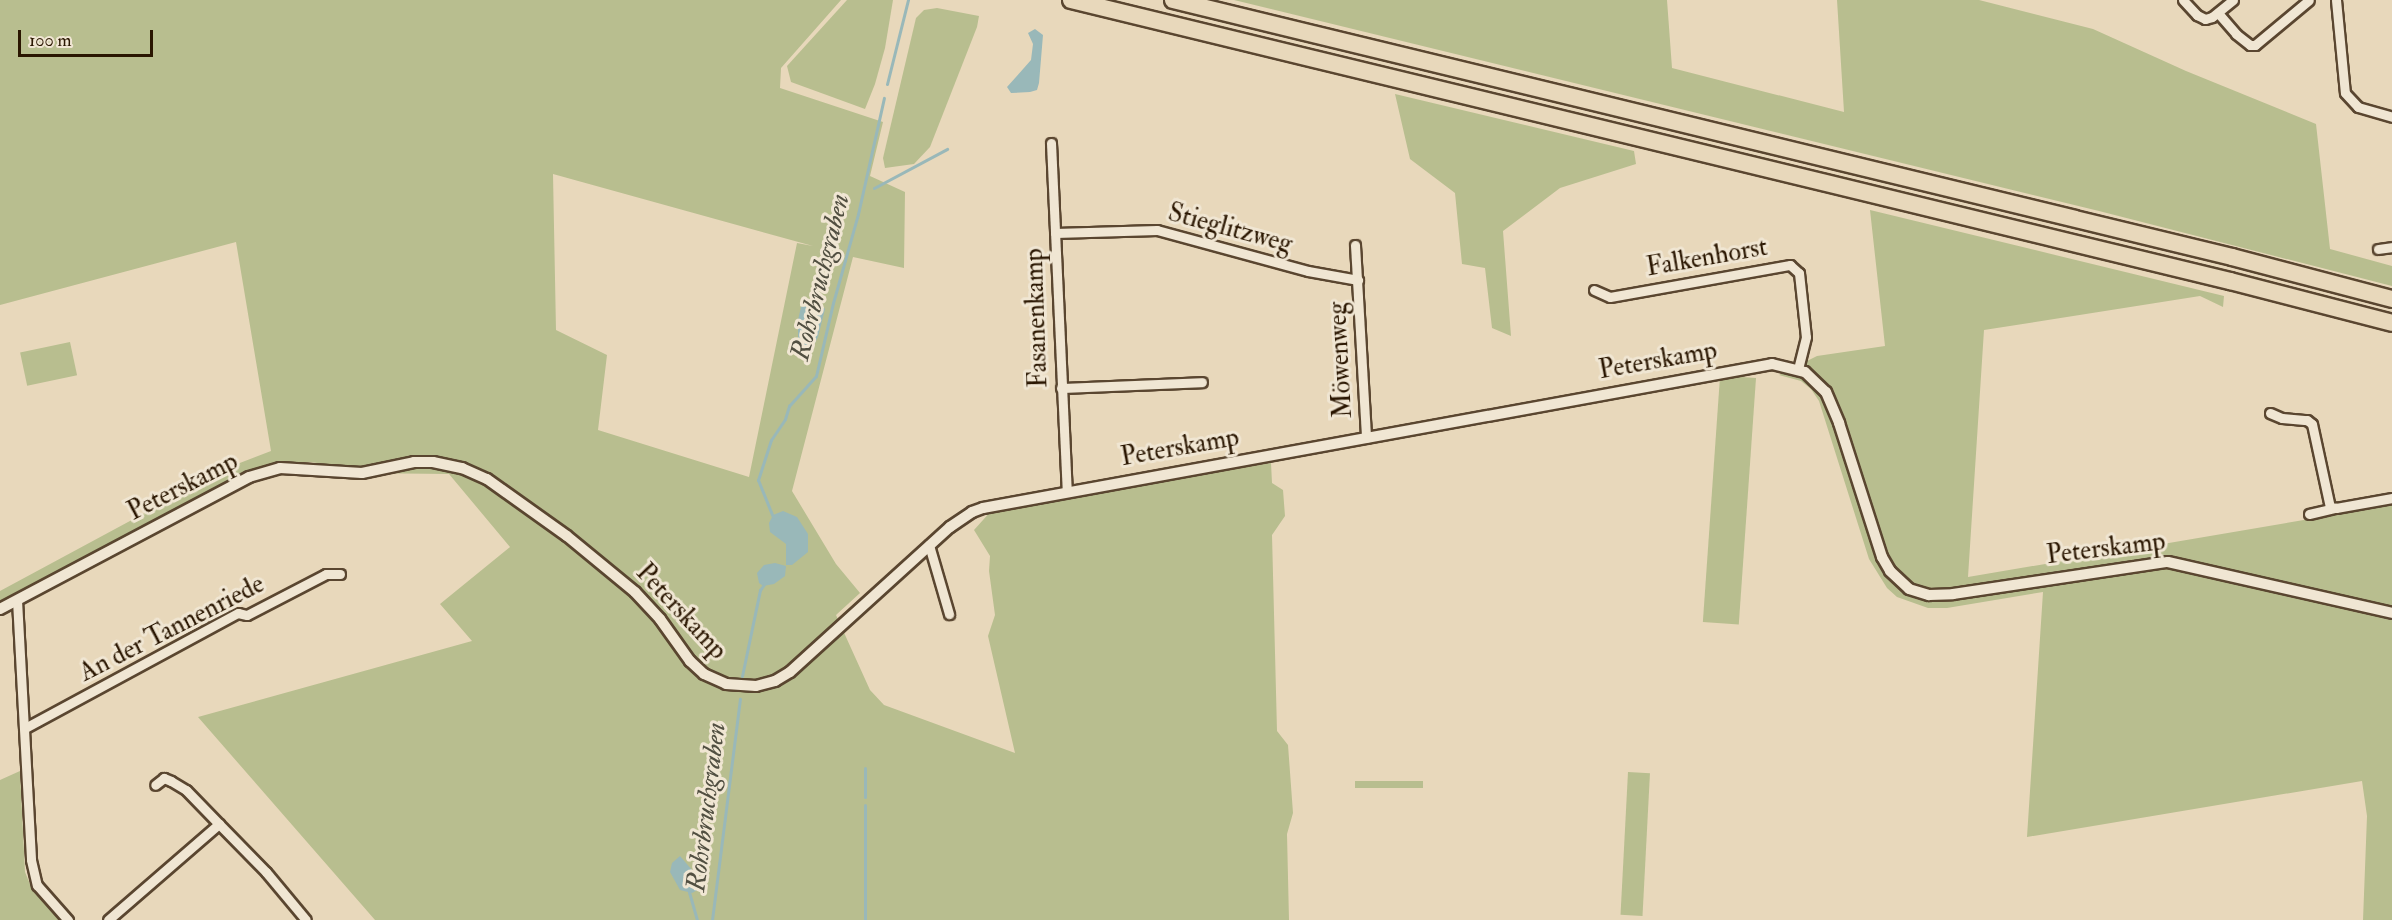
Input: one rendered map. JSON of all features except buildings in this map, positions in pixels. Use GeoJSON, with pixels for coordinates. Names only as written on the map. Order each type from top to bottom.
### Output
{"type":"FeatureCollection","features":[{"type":"Feature","properties":{"kind":"highway"},"geometry":{"type":"LineString","coordinates":[[1071,0],[2218,278],[2392,323]]}},
{"type":"Feature","properties":{"kind":"highway"},"geometry":{"type":"LineString","coordinates":[[1173,0],[2232,257],[2392,299]]}},
{"type":"Feature","properties":{"kind":"street"},"geometry":{"type":"LineString","coordinates":[[2183,0],[2201,18],[2209,18],[2218,13],[2233,0]]}},
{"type":"Feature","properties":{"kind":"street"},"geometry":{"type":"LineString","coordinates":[[2218,13],[2236,34],[2250,45],[2255,45],[2309,0]]}},
{"type":"Feature","properties":{"kind":"street"},"geometry":{"type":"LineString","coordinates":[[2336,0],[2345,93],[2358,107],[2392,117]]}},
{"type":"Feature","properties":{"kind":"street","name":"Fasanenkamp"},"geometry":{"type":"LineString","coordinates":[[1051,143],[1067,492]]}},
{"type":"Feature","properties":{"kind":"street","name":"Stieglitzweg"},"geometry":{"type":"LineString","coordinates":[[1055,234],[1157,230],[1308,271],[1358,280]]}},
{"type":"Feature","properties":{"kind":"street","name":"Möwenweg"},"geometry":{"type":"LineString","coordinates":[[1355,245],[1366,438]]}},
{"type":"Feature","properties":{"kind":"street"},"geometry":{"type":"LineString","coordinates":[[2378,249],[2392,247]]}},
{"type":"Feature","properties":{"kind":"street","name":"Falkenhorst"},"geometry":{"type":"LineString","coordinates":[[1594,290],[1610,297],[1790,265],[1799,273],[1806,337],[1798,369]]}},
{"type":"Feature","properties":{"kind":"street","name":"Peterskamp"},"geometry":{"type":"LineString","coordinates":[[0,609],[249,477],[280,468],[362,473],[414,462],[433,462],[462,468],[487,479],[567,536],[635,592],[696,668],[712,679],[732,685],[765,684],[790,672],[929,545],[972,512],[1067,492],[1772,364],[1798,369],[1816,381],[1830,399],[1882,557],[1896,578],[1909,589],[1929,595],[1953,594],[2168,562],[2392,613]]}},
{"type":"Feature","properties":{"kind":"street"},"geometry":{"type":"LineString","coordinates":[[1061,388],[1202,382]]}},
{"type":"Feature","properties":{"kind":"street"},"geometry":{"type":"LineString","coordinates":[[2270,413],[2282,418],[2310,422],[2327,505],[2336,508]]}},
{"type":"Feature","properties":{"kind":"street"},"geometry":{"type":"LineString","coordinates":[[2309,514],[2392,498]]}},
{"type":"Feature","properties":{"kind":"street"},"geometry":{"type":"LineString","coordinates":[[929,545],[949,614]]}},
{"type":"Feature","properties":{"kind":"street","name":"An der Tannenriede"},"geometry":{"type":"LineString","coordinates":[[25,728],[238,613],[247,615],[326,574],[340,574]]}},
{"type":"Feature","properties":{"kind":"street"},"geometry":{"type":"LineString","coordinates":[[17,600],[31,860],[37,885],[68,920]]}},
{"type":"Feature","properties":{"kind":"street"},"geometry":{"type":"LineString","coordinates":[[155,785],[164,778],[186,790],[266,872],[306,920]]}},
{"type":"Feature","properties":{"kind":"street"},"geometry":{"type":"LineString","coordinates":[[108,920],[219,824]]}},
{"type":"Feature","properties":{"kind":"green space"},"geometry":{"type":"Polygon","coordinates":[[[0,0],[841,0],[781,68],[780,88],[883,122],[870,176],[905,192],[904,268],[853,257],[792,491],[836,564],[860,593],[836,615],[870,690],[884,705],[1015,753],[988,636],[995,615],[989,571],[990,556],[974,530],[992,510],[1271,463],[1272,483],[1283,490],[1285,516],[1272,535],[1277,731],[1288,745],[1293,813],[1287,834],[1289,920],[375,920],[198,717],[472,641],[440,604],[510,547],[449,474],[354,473],[338,466],[310,462],[277,463],[247,471],[0,603],[0,591],[232,466],[271,451],[236,242],[0,305],[0,0]],[[553,174],[556,330],[607,355],[598,430],[749,477],[797,243],[813,246],[553,174]]]}},
{"type":"Feature","properties":{"kind":"green space"},"geometry":{"type":"Polygon","coordinates":[[[847,0],[893,0],[885,48],[865,109],[791,82],[787,66],[847,0]]]}},
{"type":"Feature","properties":{"kind":"green space"},"geometry":{"type":"Polygon","coordinates":[[[1234,0],[1667,0],[1672,68],[1844,112],[1837,0],[1979,0],[2093,29],[2186,71],[2316,124],[2330,249],[2392,266],[2392,286],[2099,211],[1234,0]]]}},
{"type":"Feature","properties":{"kind":"green space"},"geometry":{"type":"Polygon","coordinates":[[[937,8],[979,16],[977,27],[930,147],[914,164],[885,168],[883,158],[916,18],[924,10],[937,8]]]}},
{"type":"Feature","properties":{"kind":"green space"},"geometry":{"type":"Polygon","coordinates":[[[1395,94],[1634,151],[1636,164],[1560,188],[1503,231],[1511,336],[1492,328],[1485,268],[1462,264],[1455,193],[1410,159],[1395,94]]]}},
{"type":"Feature","properties":{"kind":"green space"},"geometry":{"type":"Polygon","coordinates":[[[1870,210],[2224,296],[2223,307],[2200,296],[1984,330],[1968,577],[2392,505],[2392,920],[2363,920],[2367,816],[2362,781],[2027,837],[2043,592],[1947,608],[1928,608],[1897,597],[1887,588],[1869,559],[1819,401],[1811,389],[1801,381],[1779,375],[1817,356],[1885,346],[1870,210]]]}},
{"type":"Feature","properties":{"kind":"green space"},"geometry":{"type":"Polygon","coordinates":[[[70,342],[77,375],[27,386],[20,353],[70,342]]]}},
{"type":"Feature","properties":{"kind":"green space"},"geometry":{"type":"Polygon","coordinates":[[[1720,375],[1756,378],[1739,624],[1703,622],[1720,375]]]}},
{"type":"Feature","properties":{"kind":"green space"},"geometry":{"type":"Polygon","coordinates":[[[20,771],[25,872],[32,889],[59,920],[0,920],[0,780],[20,771]]]}},
{"type":"Feature","properties":{"kind":"green space"},"geometry":{"type":"Polygon","coordinates":[[[1628,772],[1650,773],[1642,916],[1621,915],[1628,772]]]}},
{"type":"Feature","properties":{"kind":"green space"},"geometry":{"type":"Polygon","coordinates":[[[1355,781],[1423,781],[1423,788],[1355,788],[1355,781]]]}},
{"type":"Feature","properties":{"kind":"water"},"geometry":{"type":"Polygon","coordinates":[[[1035,29],[1043,35],[1037,90],[1011,93],[1007,87],[1031,60],[1033,44],[1028,33],[1035,29]]]}},
{"type":"Feature","properties":{"kind":"water"},"geometry":{"type":"Polygon","coordinates":[[[816,299],[825,309],[818,337],[811,351],[798,345],[798,320],[801,307],[816,299]]]}},
{"type":"Feature","properties":{"kind":"water"},"geometry":{"type":"Polygon","coordinates":[[[783,511],[797,517],[808,534],[808,552],[792,565],[786,565],[786,544],[770,532],[769,523],[773,515],[783,511]]]}},
{"type":"Feature","properties":{"kind":"water"},"geometry":{"type":"Polygon","coordinates":[[[775,563],[786,566],[785,576],[774,584],[763,586],[759,583],[757,573],[764,565],[775,563]]]}},
{"type":"Feature","properties":{"kind":"water"},"geometry":{"type":"Polygon","coordinates":[[[680,856],[698,877],[701,888],[692,893],[680,890],[670,872],[672,863],[680,856]]]}},
{"type":"Feature","properties":{"kind":"waterway","name":"Rohrbruchgraben"},"geometry":{"type":"LineString","coordinates":[[887,84],[908,0]]}},
{"type":"Feature","properties":{"kind":"waterway","name":"Rohrbruchgraben"},"geometry":{"type":"LineString","coordinates":[[773,517],[758,480],[771,440],[785,419],[789,406],[816,376],[833,303],[858,214],[884,98]]}},
{"type":"Feature","properties":{"kind":"waterway"},"geometry":{"type":"LineString","coordinates":[[874,188],[947,149]]}},
{"type":"Feature","properties":{"kind":"waterway","name":"Rohrbruchgraben"},"geometry":{"type":"LineString","coordinates":[[742,676],[760,590],[765,583]]}},
{"type":"Feature","properties":{"kind":"waterway","name":"Rohrbruchgraben"},"geometry":{"type":"LineString","coordinates":[[712,920],[740,699]]}},
{"type":"Feature","properties":{"kind":"waterway"},"geometry":{"type":"LineString","coordinates":[[865,768],[865,797]]}},
{"type":"Feature","properties":{"kind":"waterway"},"geometry":{"type":"LineString","coordinates":[[865,805],[865,920]]}},
{"type":"Feature","properties":{"kind":"waterway"},"geometry":{"type":"LineString","coordinates":[[689,892],[697,920]]}}]}
